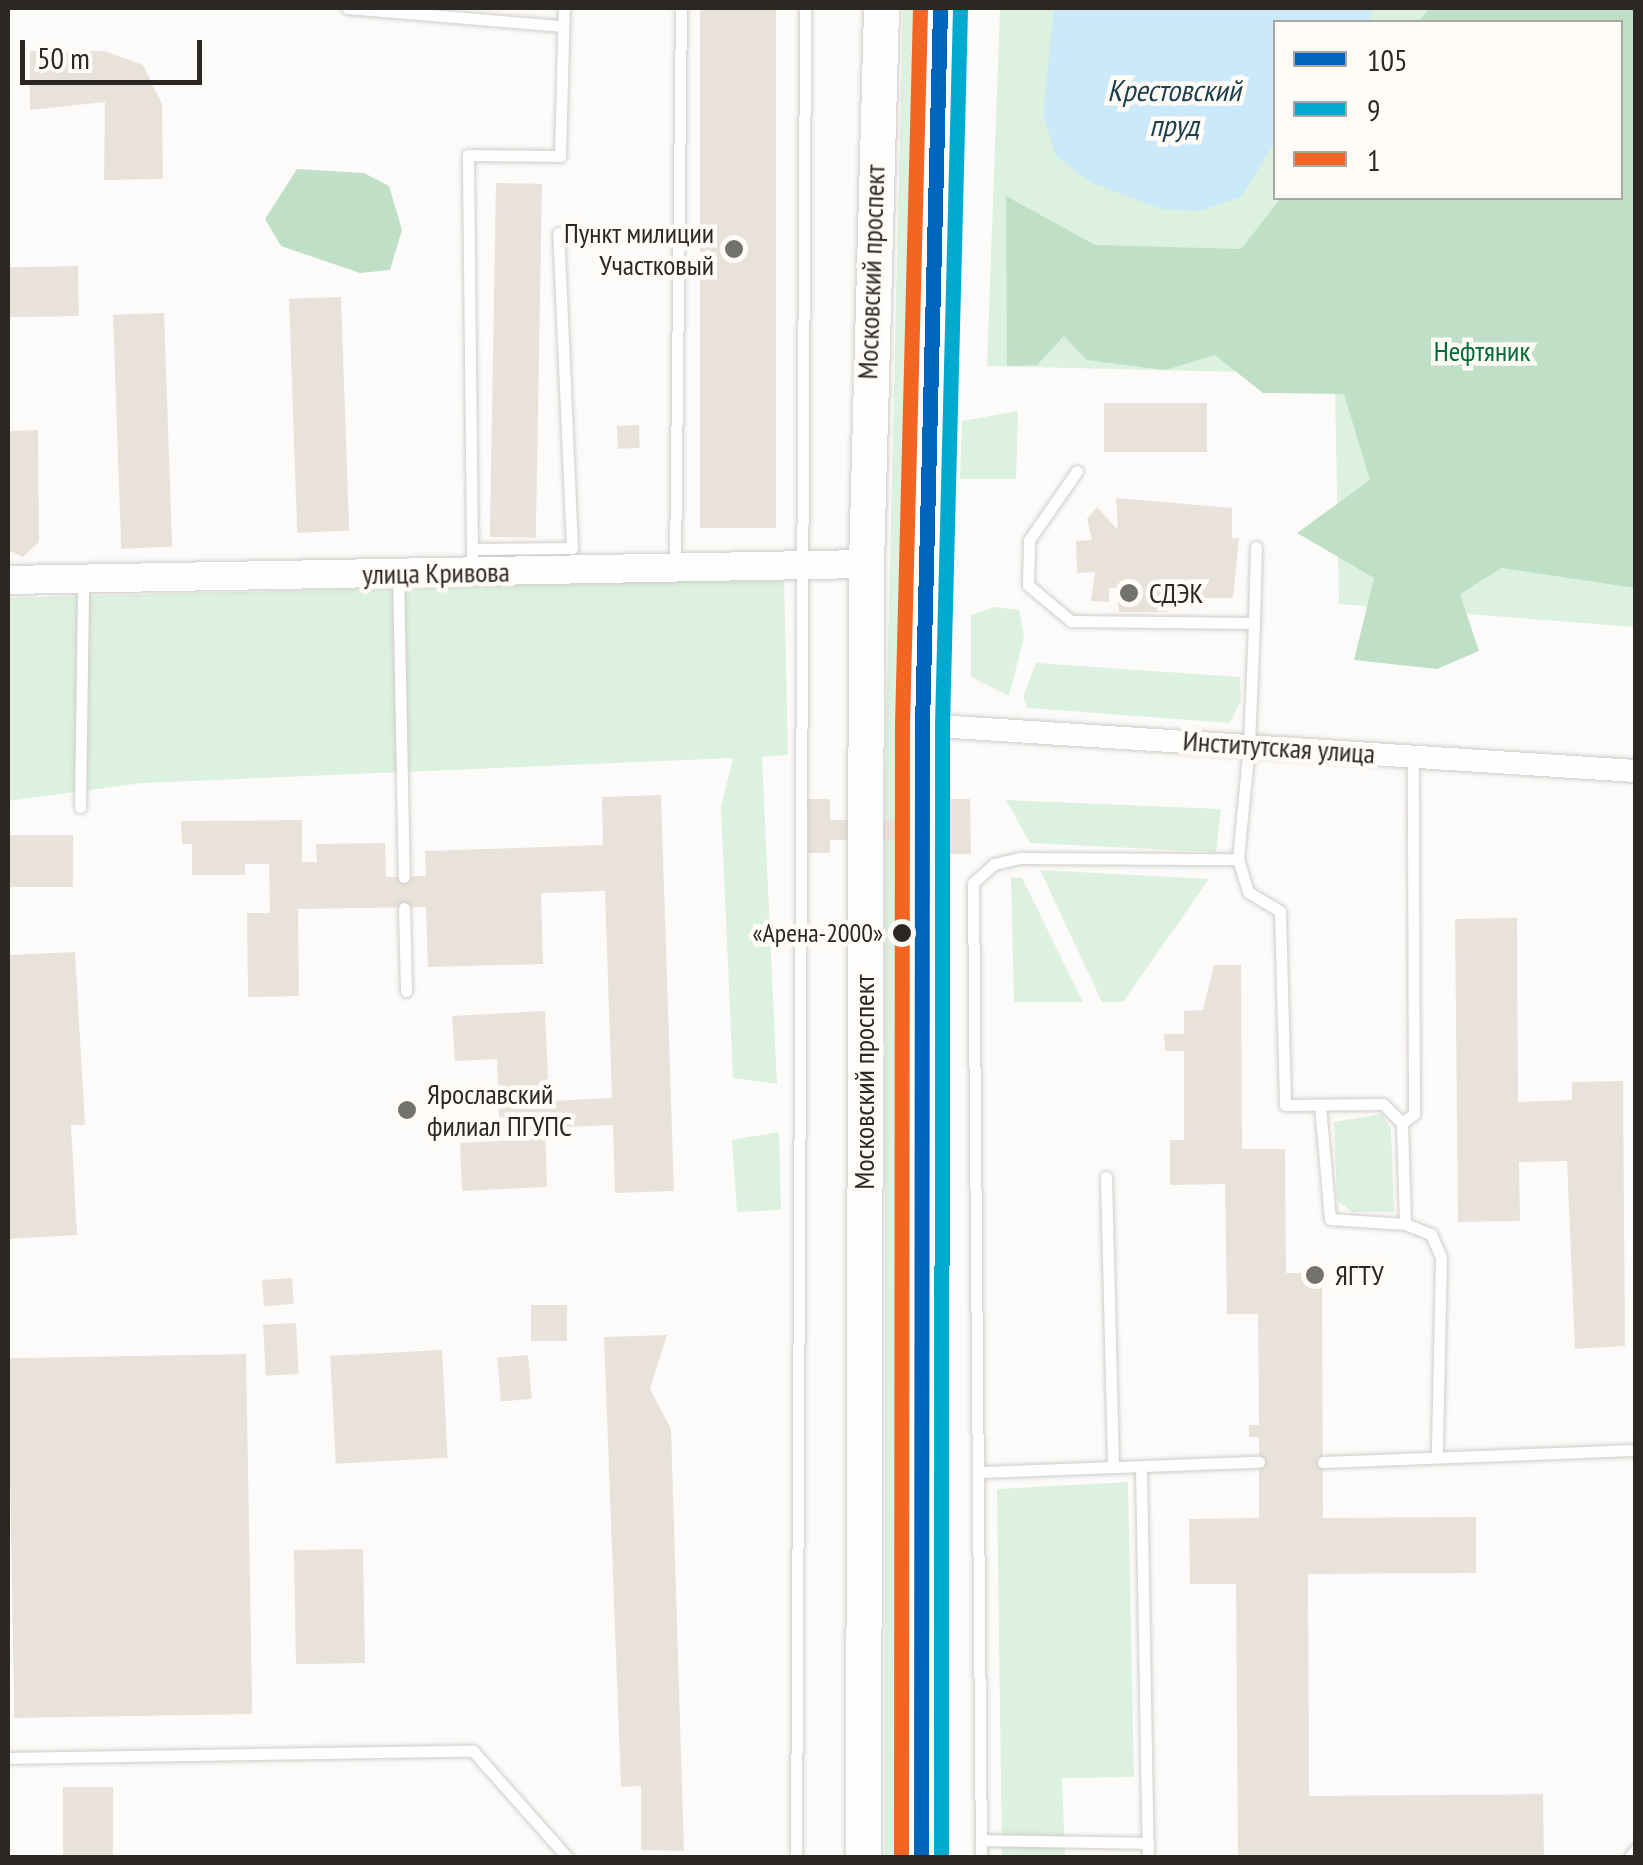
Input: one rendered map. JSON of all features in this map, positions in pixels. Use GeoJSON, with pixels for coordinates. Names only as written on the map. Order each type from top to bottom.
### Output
{"type":"FeatureCollection","features":[{"type":"Feature","properties":{"kind":"main road","name":"Московский проспект"},"geometry":{"type":"LineString","coordinates":[[863,1858],[866,564],[882,8]]}},
{"type":"Feature","properties":{"kind":"main road","name":"Московский проспект"},"geometry":{"type":"LineString","coordinates":[[922,1858],[922,725],[940,8]]}},
{"type":"Feature","properties":{"kind":"street","name":"улица Кривова"},"geometry":{"type":"LineString","coordinates":[[8,580],[398,573],[472,560],[675,569],[866,564]]}},
{"type":"Feature","properties":{"kind":"street","name":"Институтская улица"},"geometry":{"type":"LineString","coordinates":[[922,725],[1636,771]]}},
{"type":"Feature","properties":{"kind":"lane"},"geometry":{"type":"LineString","coordinates":[[347,8],[563,26]]}},
{"type":"Feature","properties":{"kind":"lane"},"geometry":{"type":"LineString","coordinates":[[558,232],[572,548],[472,560],[468,156],[560,156],[564,8]]}},
{"type":"Feature","properties":{"kind":"lane"},"geometry":{"type":"LineString","coordinates":[[675,569],[682,8]]}},
{"type":"Feature","properties":{"kind":"lane"},"geometry":{"type":"LineString","coordinates":[[796,1858],[799,566],[805,8]]}},
{"type":"Feature","properties":{"kind":"lane"},"geometry":{"type":"LineString","coordinates":[[1078,471],[1029,540],[1028,585],[1071,621],[1254,623]]}},
{"type":"Feature","properties":{"kind":"lane"},"geometry":{"type":"LineString","coordinates":[[1256,547],[1249,744],[1238,859],[1248,892],[1280,912],[1284,1105],[1383,1104],[1402,1123],[1405,1224]]}},
{"type":"Feature","properties":{"kind":"lane"},"geometry":{"type":"LineString","coordinates":[[398,573],[404,877]]}},
{"type":"Feature","properties":{"kind":"lane"},"geometry":{"type":"LineString","coordinates":[[80,807],[83,580]]}},
{"type":"Feature","properties":{"kind":"lane"},"geometry":{"type":"LineString","coordinates":[[1402,1123],[1414,1114],[1413,756]]}},
{"type":"Feature","properties":{"kind":"lane"},"geometry":{"type":"LineString","coordinates":[[981,1858],[974,883],[994,864],[1022,858],[1238,859]]}},
{"type":"Feature","properties":{"kind":"lane"},"geometry":{"type":"LineString","coordinates":[[404,908],[406,991]]}},
{"type":"Feature","properties":{"kind":"lane"},"geometry":{"type":"LineString","coordinates":[[1320,1105],[1330,1219],[1405,1224],[1431,1234],[1441,1257],[1438,1456]]}},
{"type":"Feature","properties":{"kind":"lane"},"geometry":{"type":"LineString","coordinates":[[1106,1177],[1113,1467]]}},
{"type":"Feature","properties":{"kind":"lane"},"geometry":{"type":"LineString","coordinates":[[1323,1462],[1636,1450]]}},
{"type":"Feature","properties":{"kind":"lane"},"geometry":{"type":"LineString","coordinates":[[981,1472],[1259,1462]]}},
{"type":"Feature","properties":{"kind":"lane"},"geometry":{"type":"LineString","coordinates":[[1141,1466],[1148,1858]]}},
{"type":"Feature","properties":{"kind":"lane"},"geometry":{"type":"LineString","coordinates":[[8,1758],[473,1751],[568,1858]]}},
{"type":"Feature","properties":{"kind":"lane"},"geometry":{"type":"LineString","coordinates":[[981,1840],[1148,1843]]}},
{"type":"Feature","properties":{"kind":"lane"},"geometry":{"type":"LineString","coordinates":[[1629,1858],[1636,1849]]}},
{"type":"Feature","properties":{"kind":"green space"},"geometry":{"type":"Polygon","coordinates":[[[903,8],[918,8],[900,757],[899,1857],[885,1858],[885,775],[903,8]]]}},
{"type":"Feature","properties":{"kind":"green space","name":"Нефтяник"},"geometry":{"type":"Polygon","coordinates":[[[1000,8],[1635,8],[1635,627],[1339,604],[1335,389],[1246,372],[987,366],[1000,8]]]}},
{"type":"Feature","properties":{"kind":"green space","name":"Нефтяник"},"geometry":{"type":"Polygon","coordinates":[[[1430,8],[1636,8],[1635,588],[1502,568],[1460,594],[1479,651],[1437,669],[1354,660],[1374,578],[1297,533],[1370,480],[1344,394],[1263,393],[1215,355],[1165,370],[1087,360],[1064,336],[1037,365],[1007,366],[1006,196],[1095,245],[1241,249],[1279,200],[1623,200],[1623,20],[1420,20],[1430,8]]]}},
{"type":"Feature","properties":{"kind":"green space"},"geometry":{"type":"Polygon","coordinates":[[[297,169],[364,173],[389,186],[402,230],[390,270],[360,273],[281,246],[265,219],[297,169]]]}},
{"type":"Feature","properties":{"kind":"green space"},"geometry":{"type":"Polygon","coordinates":[[[1018,411],[1016,479],[960,479],[962,421],[1018,411]]]}},
{"type":"Feature","properties":{"kind":"green space"},"geometry":{"type":"Polygon","coordinates":[[[784,578],[788,755],[762,757],[777,1084],[733,1078],[721,807],[733,758],[142,783],[8,801],[8,598],[784,578]]]}},
{"type":"Feature","properties":{"kind":"green space"},"geometry":{"type":"Polygon","coordinates":[[[995,607],[1019,610],[1024,637],[1009,696],[971,677],[971,615],[995,607]]]}},
{"type":"Feature","properties":{"kind":"green space"},"geometry":{"type":"Polygon","coordinates":[[[1036,663],[1240,677],[1241,701],[1230,723],[1028,708],[1023,697],[1036,663]]]}},
{"type":"Feature","properties":{"kind":"green space"},"geometry":{"type":"Polygon","coordinates":[[[1006,800],[1221,809],[1216,852],[1030,843],[1006,800]]]}},
{"type":"Feature","properties":{"kind":"green space"},"geometry":{"type":"Polygon","coordinates":[[[1040,870],[1209,879],[1123,1002],[1102,1002],[1040,870]]]}},
{"type":"Feature","properties":{"kind":"green space"},"geometry":{"type":"Polygon","coordinates":[[[1011,877],[1022,878],[1083,1002],[1014,1002],[1011,877]]]}},
{"type":"Feature","properties":{"kind":"green space"},"geometry":{"type":"Polygon","coordinates":[[[1382,1114],[1391,1129],[1394,1212],[1352,1212],[1337,1200],[1334,1122],[1382,1114]]]}},
{"type":"Feature","properties":{"kind":"green space"},"geometry":{"type":"Polygon","coordinates":[[[779,1132],[781,1210],[737,1212],[732,1140],[779,1132]]]}},
{"type":"Feature","properties":{"kind":"green space"},"geometry":{"type":"Polygon","coordinates":[[[1128,1482],[1134,1777],[1062,1778],[1065,1857],[1002,1857],[997,1489],[1128,1482]]]}},
{"type":"Feature","properties":{"kind":"water","name":"Крестовский пруд"},"geometry":{"type":"Polygon","coordinates":[[[1054,8],[1373,8],[1369,20],[1273,20],[1273,145],[1241,197],[1199,211],[1161,209],[1092,183],[1056,156],[1043,115],[1054,8]]]}},
{"type":"Feature","properties":{"kind":"building"},"geometry":{"type":"Polygon","coordinates":[[[700,8],[776,8],[776,528],[700,528],[700,8]]]}},
{"type":"Feature","properties":{"kind":"building"},"geometry":{"type":"Polygon","coordinates":[[[30,51],[104,51],[143,65],[162,104],[163,179],[104,180],[105,102],[30,110],[30,51]]]}},
{"type":"Feature","properties":{"kind":"building"},"geometry":{"type":"Polygon","coordinates":[[[496,183],[542,184],[536,538],[490,537],[496,183]]]}},
{"type":"Feature","properties":{"kind":"building"},"geometry":{"type":"Polygon","coordinates":[[[78,266],[79,316],[9,317],[8,267],[78,266]]]}},
{"type":"Feature","properties":{"kind":"building"},"geometry":{"type":"Polygon","coordinates":[[[341,297],[349,531],[297,533],[289,299],[341,297]]]}},
{"type":"Feature","properties":{"kind":"building"},"geometry":{"type":"Polygon","coordinates":[[[164,313],[172,547],[121,549],[113,315],[164,313]]]}},
{"type":"Feature","properties":{"kind":"building"},"geometry":{"type":"Polygon","coordinates":[[[1104,403],[1207,403],[1207,452],[1104,452],[1104,403]]]}},
{"type":"Feature","properties":{"kind":"building"},"geometry":{"type":"Polygon","coordinates":[[[639,425],[640,448],[618,449],[617,426],[639,425]]]}},
{"type":"Feature","properties":{"kind":"building"},"geometry":{"type":"Polygon","coordinates":[[[38,430],[39,542],[23,557],[8,550],[8,431],[38,430]]]}},
{"type":"Feature","properties":{"kind":"building"},"geometry":{"type":"Polygon","coordinates":[[[1116,498],[1232,508],[1232,538],[1239,538],[1233,598],[1167,598],[1167,612],[1119,612],[1116,588],[1109,588],[1109,602],[1091,601],[1095,572],[1077,573],[1076,541],[1092,540],[1087,519],[1097,507],[1118,530],[1116,498]]]}},
{"type":"Feature","properties":{"kind":"building"},"geometry":{"type":"Polygon","coordinates":[[[661,795],[674,1191],[615,1193],[613,1125],[545,1128],[547,1187],[462,1191],[460,1143],[500,1141],[497,1059],[455,1061],[452,1016],[545,1011],[549,1101],[612,1098],[605,891],[541,893],[543,964],[428,967],[426,907],[298,909],[299,996],[248,997],[247,913],[270,913],[269,864],[245,864],[245,875],[192,875],[192,844],[182,844],[181,821],[302,820],[302,862],[317,862],[316,844],[385,843],[386,877],[426,876],[425,851],[603,845],[602,797],[661,795]]]}},
{"type":"Feature","properties":{"kind":"building"},"geometry":{"type":"Polygon","coordinates":[[[807,799],[830,799],[830,820],[948,820],[948,799],[970,799],[971,854],[948,854],[948,840],[830,840],[830,853],[808,853],[807,799]]]}},
{"type":"Feature","properties":{"kind":"building"},"geometry":{"type":"Polygon","coordinates":[[[8,835],[73,835],[73,887],[8,887],[8,835]]]}},
{"type":"Feature","properties":{"kind":"building"},"geometry":{"type":"Polygon","coordinates":[[[1517,918],[1518,1102],[1572,1100],[1572,1082],[1623,1081],[1625,1346],[1575,1349],[1567,1161],[1519,1162],[1520,1221],[1458,1222],[1455,919],[1517,918]]]}},
{"type":"Feature","properties":{"kind":"building"},"geometry":{"type":"Polygon","coordinates":[[[75,952],[85,1125],[71,1125],[77,1235],[8,1239],[8,955],[75,952]]]}},
{"type":"Feature","properties":{"kind":"building"},"geometry":{"type":"Polygon","coordinates":[[[1214,965],[1241,965],[1242,1149],[1285,1149],[1286,1273],[1322,1273],[1323,1518],[1476,1517],[1476,1573],[1308,1574],[1309,1796],[1543,1794],[1544,1858],[1238,1858],[1236,1584],[1190,1584],[1189,1519],[1259,1518],[1259,1437],[1249,1437],[1249,1425],[1259,1425],[1258,1314],[1227,1314],[1225,1184],[1170,1185],[1170,1140],[1184,1140],[1184,1051],[1165,1051],[1164,1034],[1184,1034],[1184,1011],[1203,1010],[1214,965]]]}},
{"type":"Feature","properties":{"kind":"building"},"geometry":{"type":"Polygon","coordinates":[[[292,1278],[294,1304],[264,1306],[262,1280],[292,1278]]]}},
{"type":"Feature","properties":{"kind":"building"},"geometry":{"type":"Polygon","coordinates":[[[531,1305],[567,1305],[567,1341],[531,1341],[531,1305]]]}},
{"type":"Feature","properties":{"kind":"building"},"geometry":{"type":"Polygon","coordinates":[[[296,1323],[299,1374],[266,1376],[263,1325],[296,1323]]]}},
{"type":"Feature","properties":{"kind":"building"},"geometry":{"type":"Polygon","coordinates":[[[667,1335],[650,1389],[671,1429],[684,1851],[641,1850],[641,1786],[621,1787],[604,1337],[667,1335]]]}},
{"type":"Feature","properties":{"kind":"building"},"geometry":{"type":"Polygon","coordinates":[[[442,1350],[448,1458],[336,1464],[330,1356],[442,1350]]]}},
{"type":"Feature","properties":{"kind":"building"},"geometry":{"type":"Polygon","coordinates":[[[246,1354],[252,1714],[14,1718],[8,1358],[246,1354]]]}},
{"type":"Feature","properties":{"kind":"building"},"geometry":{"type":"Polygon","coordinates":[[[528,1355],[532,1399],[501,1402],[497,1358],[528,1355]]]}},
{"type":"Feature","properties":{"kind":"building"},"geometry":{"type":"Polygon","coordinates":[[[363,1549],[365,1663],[296,1664],[294,1550],[363,1549]]]}},
{"type":"Feature","properties":{"kind":"building"},"geometry":{"type":"Polygon","coordinates":[[[63,1787],[113,1787],[113,1858],[63,1858],[63,1787]]]}},
{"type":"Feature","properties":{"kind":"transit line","name":"1"},"geometry":{"type":"LineString","coordinates":[[901,1858],[902,725],[920,8]]}},
{"type":"Feature","properties":{"kind":"transit line","name":"105"},"geometry":{"type":"LineString","coordinates":[[921,1858],[922,725],[940,8]]}},
{"type":"Feature","properties":{"kind":"transit line","name":"9"},"geometry":{"type":"LineString","coordinates":[[941,1858],[942,725],[960,9]]}},
{"type":"Feature","properties":{"kind":"place","name":"Пункт милиции Участковый"},"geometry":{"type":"Point","coordinates":[734,249]}},
{"type":"Feature","properties":{"kind":"place","name":"СДЭК"},"geometry":{"type":"Point","coordinates":[1129,593]}},
{"type":"Feature","properties":{"kind":"place","name":"«Арена-2000»"},"geometry":{"type":"Point","coordinates":[902,933]}},
{"type":"Feature","properties":{"kind":"place","name":"Ярославский филиал ПГУПС"},"geometry":{"type":"Point","coordinates":[407,1110]}},
{"type":"Feature","properties":{"kind":"place","name":"ЯГТУ"},"geometry":{"type":"Point","coordinates":[1315,1275]}}]}
